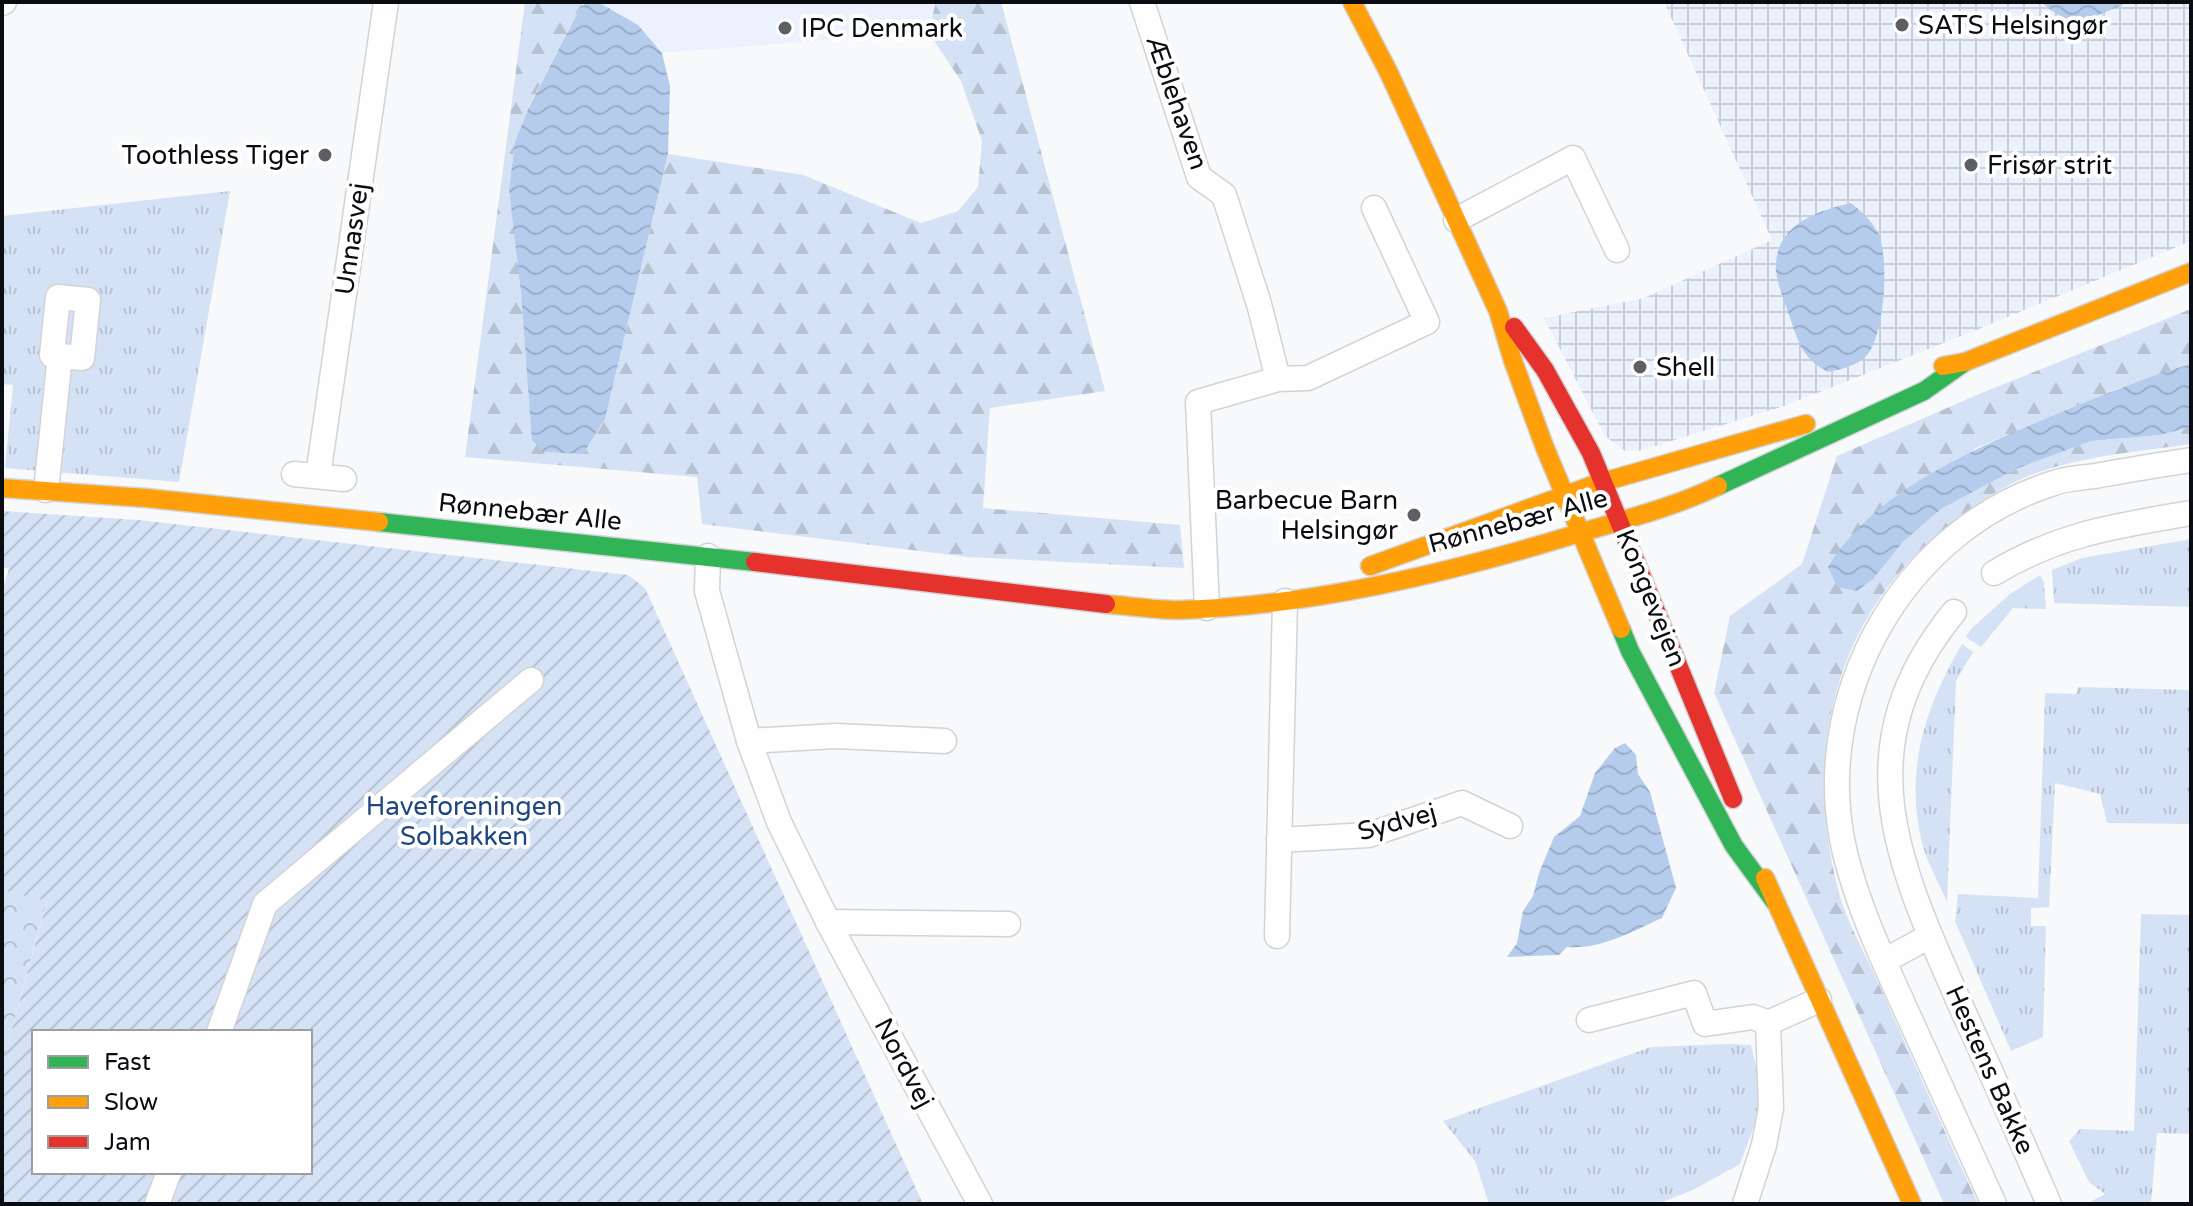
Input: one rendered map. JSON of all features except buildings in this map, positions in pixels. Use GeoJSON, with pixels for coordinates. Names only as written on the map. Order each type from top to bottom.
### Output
{"type":"FeatureCollection","features":[{"type":"Feature","properties":{"kind":"main road","name":"Kongevejen"},"geometry":{"type":"LineString","coordinates":[[1352,2],[1389,73],[1498,311],[1513,361],[1564,495],[1595,506],[1620,521],[1738,810]]}},
{"type":"Feature","properties":{"kind":"main road","name":"Kongevejen"},"geometry":{"type":"LineString","coordinates":[[1364,2],[1389,73]]}},
{"type":"Feature","properties":{"kind":"main road","name":"Rønnebær Alle"},"geometry":{"type":"LineString","coordinates":[[1849,405],[1933,367],[1965,362],[2191,272]]}},
{"type":"Feature","properties":{"kind":"main road","name":"Kongevejen"},"geometry":{"type":"LineString","coordinates":[[1498,311],[1513,325],[1545,370],[1580,460],[1604,481]]}},
{"type":"Feature","properties":{"kind":"main road"},"geometry":{"type":"LineString","coordinates":[[1498,311],[1580,460],[1608,548]]}},
{"type":"Feature","properties":{"kind":"main road"},"geometry":{"type":"LineString","coordinates":[[1513,325],[1547,339],[1549,352],[1583,422],[1580,460]]}},
{"type":"Feature","properties":{"kind":"main road","name":"Rønnebær Alle"},"geometry":{"type":"LineString","coordinates":[[1620,521],[1708,491],[1924,391],[1965,362]]}},
{"type":"Feature","properties":{"kind":"main road","name":"Rønnebær Alle"},"geometry":{"type":"LineString","coordinates":[[2,488],[146,498],[708,556],[1176,610],[1212,595],[1285,601],[1359,579],[1595,506],[1604,481],[1777,435],[1820,417]]}},
{"type":"Feature","properties":{"kind":"main road"},"geometry":{"type":"LineString","coordinates":[[1674,481],[1703,471],[1777,435]]}},
{"type":"Feature","properties":{"kind":"main road","name":"Rønnebær Alle"},"geometry":{"type":"LineString","coordinates":[[1359,579],[1526,507],[1564,495]]}},
{"type":"Feature","properties":{"kind":"main road","name":"Kongevejen"},"geometry":{"type":"LineString","coordinates":[[1595,506],[1579,533],[1630,651],[1734,846],[1775,902]]}},
{"type":"Feature","properties":{"kind":"main road","name":"Rønnebær Alle"},"geometry":{"type":"LineString","coordinates":[[1359,579],[1520,551],[1579,533]]}},
{"type":"Feature","properties":{"kind":"main road","name":"Kongevejen"},"geometry":{"type":"LineString","coordinates":[[1644,630],[1683,715],[1750,837],[1775,902],[1912,1204]]}},
{"type":"Feature","properties":{"kind":"street","name":"Unnasvej"},"geometry":{"type":"LineString","coordinates":[[344,479],[306,475],[386,2]]}},
{"type":"Feature","properties":{"kind":"street","name":"Æblehaven"},"geometry":{"type":"LineString","coordinates":[[1142,2],[1199,177],[1224,195],[1259,304],[1278,379]]}},
{"type":"Feature","properties":{"kind":"street"},"geometry":{"type":"LineString","coordinates":[[1456,220],[1573,158],[1617,250]]}},
{"type":"Feature","properties":{"kind":"street"},"geometry":{"type":"LineString","coordinates":[[1212,595],[1198,402],[1278,379],[1308,378],[1427,322],[1374,208]]}},
{"type":"Feature","properties":{"kind":"street"},"geometry":{"type":"LineString","coordinates":[[46,490],[60,356]]}},
{"type":"Feature","properties":{"kind":"street"},"geometry":{"type":"LineString","coordinates":[[1994,1204],[1884,961],[1845,852],[1839,810],[1838,768],[1842,725],[1853,684],[1869,645],[1894,601],[1927,562],[1965,528],[2008,501],[2055,482],[2191,460]]}},
{"type":"Feature","properties":{"kind":"street"},"geometry":{"type":"LineString","coordinates":[[1994,573],[2028,552],[2096,529],[2191,513]]}},
{"type":"Feature","properties":{"kind":"street","name":"Nordvej"},"geometry":{"type":"LineString","coordinates":[[708,556],[707,591],[749,741],[779,822],[828,922],[980,1204]]}},
{"type":"Feature","properties":{"kind":"street"},"geometry":{"type":"LineString","coordinates":[[1277,936],[1285,601]]}},
{"type":"Feature","properties":{"kind":"street","name":"Hestens Bakke"},"geometry":{"type":"LineString","coordinates":[[1954,612],[1917,667],[1895,730],[1890,763],[1894,830],[1902,862],[1930,936],[2049,1204]]}},
{"type":"Feature","properties":{"kind":"street"},"geometry":{"type":"LineString","coordinates":[[220,1030],[265,904],[531,680]]}},
{"type":"Feature","properties":{"kind":"street"},"geometry":{"type":"LineString","coordinates":[[749,741],[836,736],[944,741]]}},
{"type":"Feature","properties":{"kind":"street","name":"Sydvej"},"geometry":{"type":"LineString","coordinates":[[1279,840],[1369,835],[1462,803],[1510,826]]}},
{"type":"Feature","properties":{"kind":"street"},"geometry":{"type":"LineString","coordinates":[[828,922],[1008,924]]}},
{"type":"Feature","properties":{"kind":"street"},"geometry":{"type":"LineString","coordinates":[[1884,961],[1930,936]]}},
{"type":"Feature","properties":{"kind":"street"},"geometry":{"type":"LineString","coordinates":[[1589,1020],[1694,993],[1705,1024],[1753,1017],[1768,1023],[1819,1000]]}},
{"type":"Feature","properties":{"kind":"street"},"geometry":{"type":"LineString","coordinates":[[1745,1204],[1764,1145],[1771,1108],[1768,1023]]}},
{"type":"Feature","properties":{"kind":"street"},"geometry":{"type":"LineString","coordinates":[[157,1204],[168,1174]]}},
{"type":"Feature","properties":{"kind":"shaded area","name":"IPC Denmark"},"geometry":{"type":"Polygon","coordinates":[[[598,2],[936,2],[928,32],[662,53],[638,25],[598,2]]]}},
{"type":"Feature","properties":{"kind":"shaded area"},"geometry":{"type":"Polygon","coordinates":[[[1664,2],[2191,2],[2191,241],[1787,405],[1639,451],[1625,451],[1605,436],[1544,318],[1644,298],[1772,240],[1664,2]]]}},
{"type":"Feature","properties":{"kind":"green space"},"geometry":{"type":"Polygon","coordinates":[[[525,2],[583,2],[528,108],[515,141],[509,190],[544,452],[583,454],[605,419],[668,154],[803,175],[921,223],[958,211],[978,187],[982,141],[961,81],[928,32],[936,2],[1001,2],[1105,391],[990,408],[983,508],[1180,525],[1184,568],[968,557],[702,524],[697,477],[465,457],[525,2]]]}},
{"type":"Feature","properties":{"kind":"green space"},"geometry":{"type":"Polygon","coordinates":[[[230,191],[179,482],[5,468],[13,385],[2,384],[2,216],[230,191]]]}},
{"type":"Feature","properties":{"kind":"green space"},"geometry":{"type":"Polygon","coordinates":[[[2191,309],[2191,364],[2114,390],[1974,449],[1873,579],[1903,542],[1941,509],[2016,469],[2091,441],[2160,435],[2191,427],[2191,444],[2066,464],[2015,482],[1976,505],[1910,561],[1878,601],[1854,644],[1837,689],[1827,737],[1824,787],[1828,838],[1838,889],[1852,927],[1978,1204],[1944,1204],[1714,693],[1730,616],[1802,564],[1837,456],[1979,394],[2191,309]]]}},
{"type":"Feature","properties":{"kind":"green space","name":"Haveforeningen Solbakken"},"geometry":{"type":"Polygon","coordinates":[[[2,511],[138,520],[628,575],[645,588],[923,1204],[2,1204],[2,1066],[47,901],[2,890],[2,591],[9,569],[2,567],[2,511]]]}},
{"type":"Feature","properties":{"kind":"green space"},"geometry":{"type":"Polygon","coordinates":[[[2191,539],[2191,607],[2054,603],[2052,570],[2082,558],[2191,539]]]}},
{"type":"Feature","properties":{"kind":"green space"},"geometry":{"type":"Polygon","coordinates":[[[2040,575],[2044,582],[2046,609],[2013,608],[1981,647],[1966,637],[2010,594],[2040,575]]]}},
{"type":"Feature","properties":{"kind":"green space"},"geometry":{"type":"Polygon","coordinates":[[[1962,644],[1973,652],[1956,681],[1947,902],[1921,839],[1917,813],[1917,762],[1938,690],[1962,644]]]}},
{"type":"Feature","properties":{"kind":"green space"},"geometry":{"type":"Polygon","coordinates":[[[2078,687],[2191,690],[2191,824],[2107,823],[2100,794],[2055,783],[2049,907],[2031,908],[2031,926],[2046,926],[2043,1037],[2011,1051],[1955,921],[1958,894],[2038,898],[2045,693],[2076,694],[2078,687]]]}},
{"type":"Feature","properties":{"kind":"green space"},"geometry":{"type":"Polygon","coordinates":[[[2,890],[47,900],[2,1066],[2,890]]]}},
{"type":"Feature","properties":{"kind":"green space"},"geometry":{"type":"Polygon","coordinates":[[[2141,914],[2191,915],[2191,1134],[2157,1133],[2151,1204],[2091,1204],[2105,1194],[2089,1182],[2069,1141],[2080,1129],[2134,1131],[2141,914]]]}},
{"type":"Feature","properties":{"kind":"green space"},"geometry":{"type":"Polygon","coordinates":[[[1751,1045],[1760,1082],[1761,1108],[1740,1164],[1693,1190],[1657,1204],[1489,1204],[1475,1161],[1443,1121],[1651,1047],[1751,1045]]]}},
{"type":"Feature","properties":{"kind":"water"},"geometry":{"type":"Polygon","coordinates":[[[598,2],[638,25],[662,53],[670,86],[668,154],[605,419],[583,454],[543,452],[532,440],[521,292],[509,190],[515,141],[528,109],[581,6],[598,2]]]}},
{"type":"Feature","properties":{"kind":"water"},"geometry":{"type":"Polygon","coordinates":[[[2041,2],[2129,2],[2094,17],[2074,20],[2053,12],[2041,2]]]}},
{"type":"Feature","properties":{"kind":"water"},"geometry":{"type":"Polygon","coordinates":[[[1851,203],[1879,235],[1884,261],[1884,296],[1878,331],[1867,355],[1854,364],[1828,372],[1807,356],[1799,343],[1778,283],[1777,255],[1789,232],[1799,223],[1851,203]]]}},
{"type":"Feature","properties":{"kind":"water"},"geometry":{"type":"Polygon","coordinates":[[[2191,364],[2191,427],[2160,435],[2091,441],[2016,469],[1941,509],[1903,542],[1873,579],[1857,591],[1837,587],[1828,567],[1847,540],[1900,494],[1931,474],[1996,440],[2059,413],[2141,380],[2191,364]]]}},
{"type":"Feature","properties":{"kind":"water"},"geometry":{"type":"Polygon","coordinates":[[[1625,743],[1636,755],[1638,774],[1650,792],[1676,888],[1662,918],[1604,943],[1567,947],[1559,955],[1507,957],[1517,943],[1523,911],[1533,896],[1554,837],[1580,816],[1595,773],[1615,748],[1625,743]]]}},
{"type":"Feature","properties":{"kind":"traffic: fast"},"geometry":{"type":"LineString","coordinates":[[1718,486],[1924,391],[1965,362]]}},
{"type":"Feature","properties":{"kind":"traffic: fast"},"geometry":{"type":"LineString","coordinates":[[379,522],[755,562]]}},
{"type":"Feature","properties":{"kind":"traffic: fast"},"geometry":{"type":"LineString","coordinates":[[1621,629],[1734,846],[1775,902]]}},
{"type":"Feature","properties":{"kind":"traffic: slow"},"geometry":{"type":"LineString","coordinates":[[1352,2],[1389,73],[1498,311],[1545,448],[1621,629]]}},
{"type":"Feature","properties":{"kind":"traffic: slow"},"geometry":{"type":"LineString","coordinates":[[1943,366],[1965,362],[2191,272]]}},
{"type":"Feature","properties":{"kind":"traffic: slow"},"geometry":{"type":"LineString","coordinates":[[1370,566],[1596,484],[1806,424]]}},
{"type":"Feature","properties":{"kind":"traffic: slow"},"geometry":{"type":"LineString","coordinates":[[1106,604],[1170,610],[1229,607],[1329,595],[1526,549],[1665,507],[1718,486]]}},
{"type":"Feature","properties":{"kind":"traffic: slow"},"geometry":{"type":"LineString","coordinates":[[2,488],[146,498],[379,522]]}},
{"type":"Feature","properties":{"kind":"traffic: slow"},"geometry":{"type":"LineString","coordinates":[[1765,878],[1912,1204]]}},
{"type":"Feature","properties":{"kind":"traffic: jam"},"geometry":{"type":"LineString","coordinates":[[1514,327],[1545,370],[1591,453],[1733,799]]}},
{"type":"Feature","properties":{"kind":"traffic: jam"},"geometry":{"type":"LineString","coordinates":[[755,562],[1106,604]]}},
{"type":"Feature","properties":{"kind":"place","name":"SATS Helsingør"},"geometry":{"type":"Point","coordinates":[1902,25]}},
{"type":"Feature","properties":{"kind":"place","name":"IPC Denmark"},"geometry":{"type":"Point","coordinates":[785,28]}},
{"type":"Feature","properties":{"kind":"place","name":"Toothless Tiger"},"geometry":{"type":"Point","coordinates":[325,155]}},
{"type":"Feature","properties":{"kind":"place","name":"Frisør strit"},"geometry":{"type":"Point","coordinates":[1971,165]}},
{"type":"Feature","properties":{"kind":"place","name":"Shell"},"geometry":{"type":"Point","coordinates":[1640,367]}},
{"type":"Feature","properties":{"kind":"place","name":"Barbecue Barn Helsingør"},"geometry":{"type":"Point","coordinates":[1414,515]}}]}
